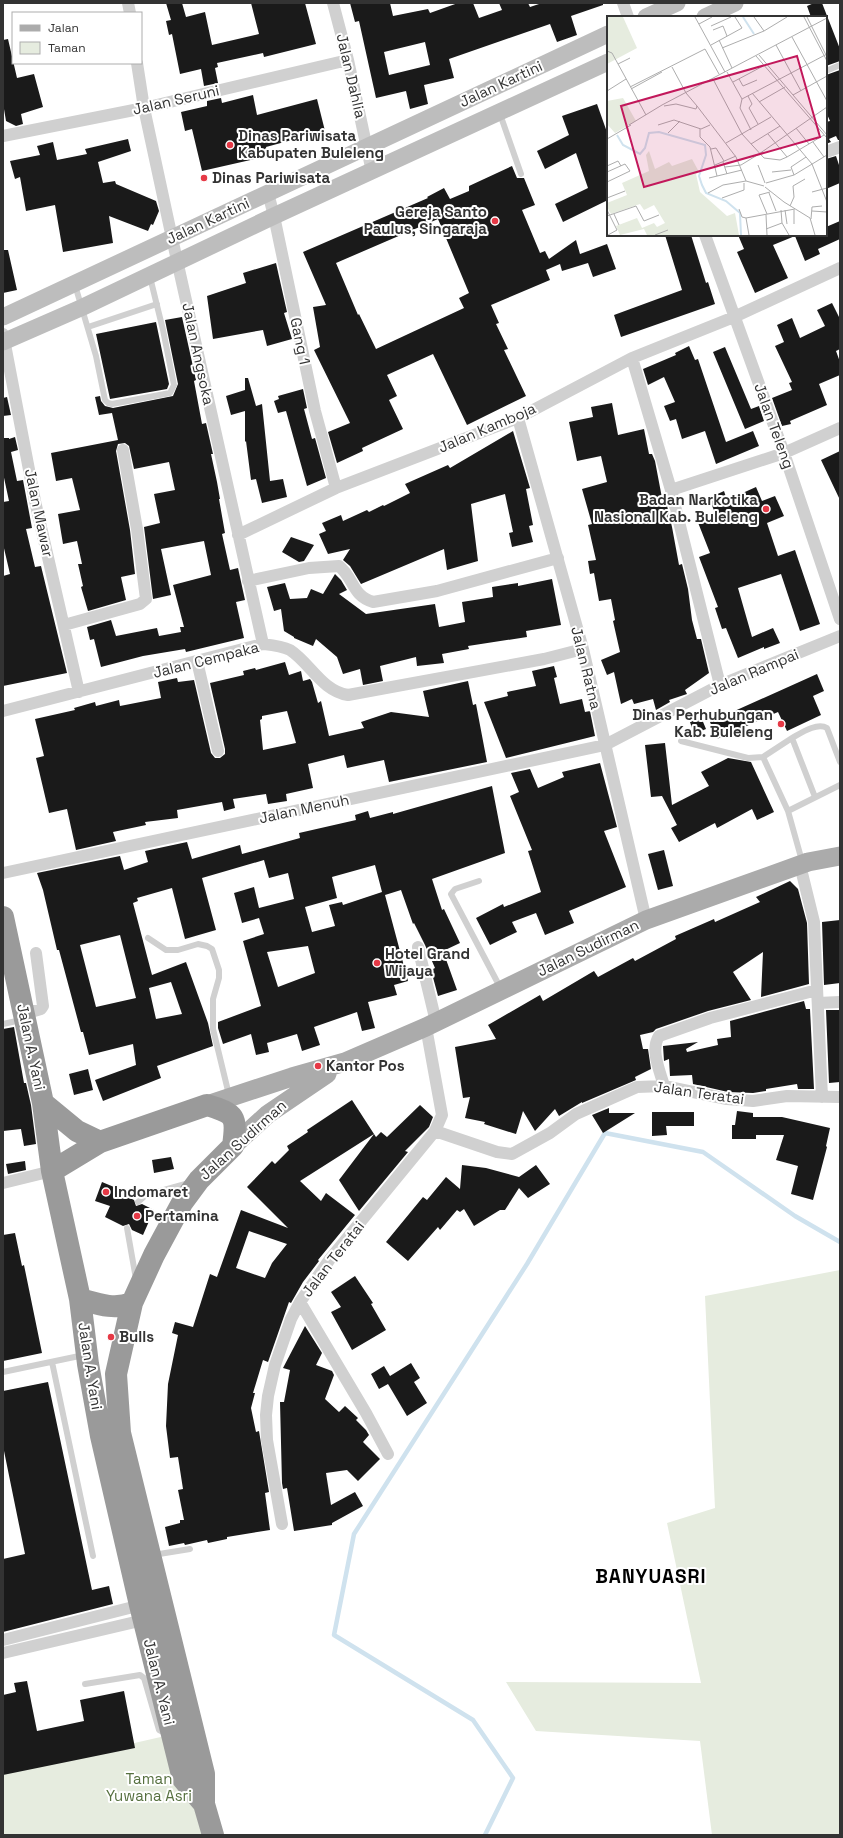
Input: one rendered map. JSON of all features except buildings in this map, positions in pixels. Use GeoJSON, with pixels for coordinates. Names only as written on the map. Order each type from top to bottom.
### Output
{"type":"FeatureCollection","features":[{"type":"Feature","properties":{"kind":"highway","name":"Jalan A. Yani"},"geometry":{"type":"LineString","coordinates":[[3,917],[43,1103],[52,1171],[80,1299],[87,1354],[101,1436],[152,1610],[204,1774],[204,1804],[213,1835]]}},
{"type":"Feature","properties":{"kind":"highway"},"geometry":{"type":"LineString","coordinates":[[43,1103],[77,1131],[100,1142]]}},
{"type":"Feature","properties":{"kind":"highway"},"geometry":{"type":"LineString","coordinates":[[207,1105],[225,1110],[232,1116],[235,1127],[233,1146]]}},
{"type":"Feature","properties":{"kind":"highway","name":"Jalan Sudirman"},"geometry":{"type":"LineString","coordinates":[[52,1171],[100,1142],[207,1105]]}},
{"type":"Feature","properties":{"kind":"highway","name":"Jalan Sudirman"},"geometry":{"type":"LineString","coordinates":[[135,1296],[172,1220],[199,1180],[233,1146]]}},
{"type":"Feature","properties":{"kind":"highway","name":"Jalan A. Yani"},"geometry":{"type":"LineString","coordinates":[[135,1296],[116,1374],[120,1433],[149,1555],[152,1610],[172,1731],[183,1779],[204,1804]]}},
{"type":"Feature","properties":{"kind":"highway"},"geometry":{"type":"LineString","coordinates":[[80,1299],[113,1307],[123,1306],[135,1296]]}},
{"type":"Feature","properties":{"kind":"main road","name":"Jalan Sudirman"},"geometry":{"type":"LineString","coordinates":[[207,1105],[230,1099],[292,1077],[345,1062],[431,1025],[646,920],[801,864],[840,856]]}},
{"type":"Feature","properties":{"kind":"main road","name":"Jalan Sudirman"},"geometry":{"type":"LineString","coordinates":[[233,1146],[268,1114],[345,1062]]}},
{"type":"Feature","properties":{"kind":"street","name":"Jalan Dahlia"},"geometry":{"type":"LineString","coordinates":[[333,3],[368,146],[372,172]]}},
{"type":"Feature","properties":{"kind":"street"},"geometry":{"type":"LineString","coordinates":[[623,3],[628,16]]}},
{"type":"Feature","properties":{"kind":"street"},"geometry":{"type":"LineString","coordinates":[[648,16],[677,3]]}},
{"type":"Feature","properties":{"kind":"street"},"geometry":{"type":"LineString","coordinates":[[707,16],[734,3]]}},
{"type":"Feature","properties":{"kind":"street","name":"Jalan Kartini"},"geometry":{"type":"LineString","coordinates":[[3,317],[607,34]]}},
{"type":"Feature","properties":{"kind":"street","name":"Jalan Seruni"},"geometry":{"type":"LineString","coordinates":[[3,136],[144,108],[348,60]]}},
{"type":"Feature","properties":{"kind":"street","name":"Jalan Kartini"},"geometry":{"type":"LineString","coordinates":[[4,338],[83,307],[274,216],[607,62]]}},
{"type":"Feature","properties":{"kind":"street","name":"Jalan Angsoka"},"geometry":{"type":"LineString","coordinates":[[137,64],[144,108],[172,238],[263,644]]}},
{"type":"Feature","properties":{"kind":"street"},"geometry":{"type":"LineString","coordinates":[[535,68],[545,92]]}},
{"type":"Feature","properties":{"kind":"street"},"geometry":{"type":"LineString","coordinates":[[448,109],[457,132]]}},
{"type":"Feature","properties":{"kind":"street"},"geometry":{"type":"LineString","coordinates":[[827,152],[840,147]]}},
{"type":"Feature","properties":{"kind":"street","name":"Gang 1"},"geometry":{"type":"LineString","coordinates":[[268,193],[315,411],[336,488]]}},
{"type":"Feature","properties":{"kind":"street","name":"Jalan Teleng"},"geometry":{"type":"LineString","coordinates":[[705,236],[784,453],[840,619]]}},
{"type":"Feature","properties":{"kind":"street","name":"Jalan Kamboja"},"geometry":{"type":"LineString","coordinates":[[238,535],[336,488],[518,418],[632,358],[734,317],[840,268]]}},
{"type":"Feature","properties":{"kind":"street","name":"Jalan Mawar"},"geometry":{"type":"LineString","coordinates":[[4,338],[36,501],[79,692]]}},
{"type":"Feature","properties":{"kind":"street"},"geometry":{"type":"LineString","coordinates":[[632,358],[671,490],[720,685]]}},
{"type":"Feature","properties":{"kind":"street","name":"Jalan Ratna"},"geometry":{"type":"LineString","coordinates":[[518,418],[583,649],[646,920]]}},
{"type":"Feature","properties":{"kind":"street"},"geometry":{"type":"LineString","coordinates":[[671,490],[784,453],[840,428]]}},
{"type":"Feature","properties":{"kind":"street"},"geometry":{"type":"LineString","coordinates":[[64,625],[140,604],[146,599],[137,529],[123,450]]}},
{"type":"Feature","properties":{"kind":"street"},"geometry":{"type":"LineString","coordinates":[[248,581],[309,568],[339,566],[344,570],[360,596],[366,600],[374,602],[437,591],[558,558]]}},
{"type":"Feature","properties":{"kind":"street","name":"Jalan Rampai"},"geometry":{"type":"LineString","coordinates":[[605,745],[720,685],[840,636]]}},
{"type":"Feature","properties":{"kind":"street","name":"Jalan Cempaka"},"geometry":{"type":"LineString","coordinates":[[3,711],[263,644],[276,645],[290,650],[334,691],[348,695],[544,659],[583,649]]}},
{"type":"Feature","properties":{"kind":"street"},"geometry":{"type":"LineString","coordinates":[[196,661],[218,751]]}},
{"type":"Feature","properties":{"kind":"street","name":"Jalan Menuh"},"geometry":{"type":"LineString","coordinates":[[3,873],[605,745]]}},
{"type":"Feature","properties":{"kind":"street"},"geometry":{"type":"LineString","coordinates":[[801,864],[814,922],[822,1097]]}},
{"type":"Feature","properties":{"kind":"street","name":"Jalan Teratai"},"geometry":{"type":"LineString","coordinates":[[282,1524],[267,1440],[266,1415],[268,1396],[276,1365],[291,1319],[300,1302],[330,1259],[435,1131],[442,1115],[431,1025],[418,946]]}},
{"type":"Feature","properties":{"kind":"street"},"geometry":{"type":"LineString","coordinates":[[24,1017],[41,1009],[43,1006],[44,1000],[36,953]]}},
{"type":"Feature","properties":{"kind":"street"},"geometry":{"type":"LineString","coordinates":[[664,1086],[655,1049],[659,1036],[710,1018],[817,990]]}},
{"type":"Feature","properties":{"kind":"street"},"geometry":{"type":"LineString","coordinates":[[818,1003],[840,1002]]}},
{"type":"Feature","properties":{"kind":"street","name":"Jalan Teratai"},"geometry":{"type":"LineString","coordinates":[[435,1131],[497,1152],[512,1154],[550,1133],[576,1114],[637,1086],[664,1086],[733,1099],[752,1101],[787,1096],[840,1097]]}},
{"type":"Feature","properties":{"kind":"street"},"geometry":{"type":"LineString","coordinates":[[3,1183],[52,1171]]}},
{"type":"Feature","properties":{"kind":"street"},"geometry":{"type":"LineString","coordinates":[[300,1302],[366,1413],[388,1454]]}},
{"type":"Feature","properties":{"kind":"street"},"geometry":{"type":"LineString","coordinates":[[3,1640],[152,1610]]}},
{"type":"Feature","properties":{"kind":"street"},"geometry":{"type":"LineString","coordinates":[[3,1653],[152,1610]]}},
{"type":"Feature","properties":{"kind":"lane"},"geometry":{"type":"LineString","coordinates":[[827,71],[840,65]]}},
{"type":"Feature","properties":{"kind":"lane"},"geometry":{"type":"LineString","coordinates":[[499,113],[521,174]]}},
{"type":"Feature","properties":{"kind":"lane"},"geometry":{"type":"LineString","coordinates":[[74,284],[83,307],[105,400],[112,404],[170,393],[174,385],[150,276]]}},
{"type":"Feature","properties":{"kind":"lane"},"geometry":{"type":"LineString","coordinates":[[88,327],[157,304]]}},
{"type":"Feature","properties":{"kind":"lane"},"geometry":{"type":"LineString","coordinates":[[681,741],[748,758],[763,757],[792,738],[823,725],[827,728],[840,762]]}},
{"type":"Feature","properties":{"kind":"lane"},"geometry":{"type":"LineString","coordinates":[[792,738],[815,797]]}},
{"type":"Feature","properties":{"kind":"lane"},"geometry":{"type":"LineString","coordinates":[[763,757],[788,811],[801,864]]}},
{"type":"Feature","properties":{"kind":"lane"},"geometry":{"type":"LineString","coordinates":[[788,811],[840,785]]}},
{"type":"Feature","properties":{"kind":"lane"},"geometry":{"type":"LineString","coordinates":[[479,881],[455,889],[451,894],[502,990]]}},
{"type":"Feature","properties":{"kind":"lane"},"geometry":{"type":"LineString","coordinates":[[148,938],[166,950],[178,950],[198,944],[212,949],[219,970],[219,978],[213,998],[213,1029],[230,1099]]}},
{"type":"Feature","properties":{"kind":"lane"},"geometry":{"type":"LineString","coordinates":[[3,1024],[24,1017]]}},
{"type":"Feature","properties":{"kind":"lane"},"geometry":{"type":"LineString","coordinates":[[138,1202],[146,1195],[199,1180]]}},
{"type":"Feature","properties":{"kind":"lane"},"geometry":{"type":"LineString","coordinates":[[127,1228],[135,1296]]}},
{"type":"Feature","properties":{"kind":"lane"},"geometry":{"type":"LineString","coordinates":[[3,1372],[87,1354]]}},
{"type":"Feature","properties":{"kind":"lane"},"geometry":{"type":"LineString","coordinates":[[52,1362],[93,1556]]}},
{"type":"Feature","properties":{"kind":"lane"},"geometry":{"type":"LineString","coordinates":[[149,1555],[190,1549]]}},
{"type":"Feature","properties":{"kind":"lane"},"geometry":{"type":"LineString","coordinates":[[85,1684],[140,1675],[144,1678],[159,1730],[163,1732],[172,1731]]}},
{"type":"Feature","properties":{"kind":"green space"},"geometry":{"type":"Polygon","coordinates":[[[840,1270],[840,1835],[712,1835],[700,1741],[536,1731],[506,1682],[701,1683],[667,1523],[715,1508],[705,1296],[840,1270]]]}},
{"type":"Feature","properties":{"kind":"green space","name":"Taman Yuwana Asri"},"geometry":{"type":"Polygon","coordinates":[[[187,1731],[209,1835],[3,1835],[3,1773],[187,1731]]]}},
{"type":"Feature","properties":{"kind":"waterway"},"geometry":{"type":"LineString","coordinates":[[485,1835],[513,1778],[473,1720],[334,1635],[354,1534],[527,1264],[605,1133],[703,1152],[795,1216],[840,1242]]}},
{"type":"Feature","properties":{"kind":"place","name":"Dinas Pariwisata Kabupaten Buleleng"},"geometry":{"type":"Point","coordinates":[230,145]}},
{"type":"Feature","properties":{"kind":"place","name":"Dinas Pariwisata"},"geometry":{"type":"Point","coordinates":[204,178]}},
{"type":"Feature","properties":{"kind":"place","name":"Gereja Santo Paulus, Singaraja"},"geometry":{"type":"Point","coordinates":[495,221]}},
{"type":"Feature","properties":{"kind":"place","name":"Badan Narkotika Nasional Kab. Buleleng"},"geometry":{"type":"Point","coordinates":[766,509]}},
{"type":"Feature","properties":{"kind":"place","name":"Dinas Perhubungan Kab. Buleleng"},"geometry":{"type":"Point","coordinates":[781,724]}},
{"type":"Feature","properties":{"kind":"place","name":"Hotel Grand Wijaya"},"geometry":{"type":"Point","coordinates":[377,963]}},
{"type":"Feature","properties":{"kind":"place","name":"Kantor Pos"},"geometry":{"type":"Point","coordinates":[318,1066]}},
{"type":"Feature","properties":{"kind":"place","name":"Indomaret"},"geometry":{"type":"Point","coordinates":[106,1192]}},
{"type":"Feature","properties":{"kind":"place","name":"Pertamina"},"geometry":{"type":"Point","coordinates":[137,1216]}},
{"type":"Feature","properties":{"kind":"place","name":"Bulls"},"geometry":{"type":"Point","coordinates":[111,1337]}},
{"type":"Feature","properties":{"kind":"district","name":"BANYUASRI"},"geometry":{"type":"Point","coordinates":[651,1576]}}]}
